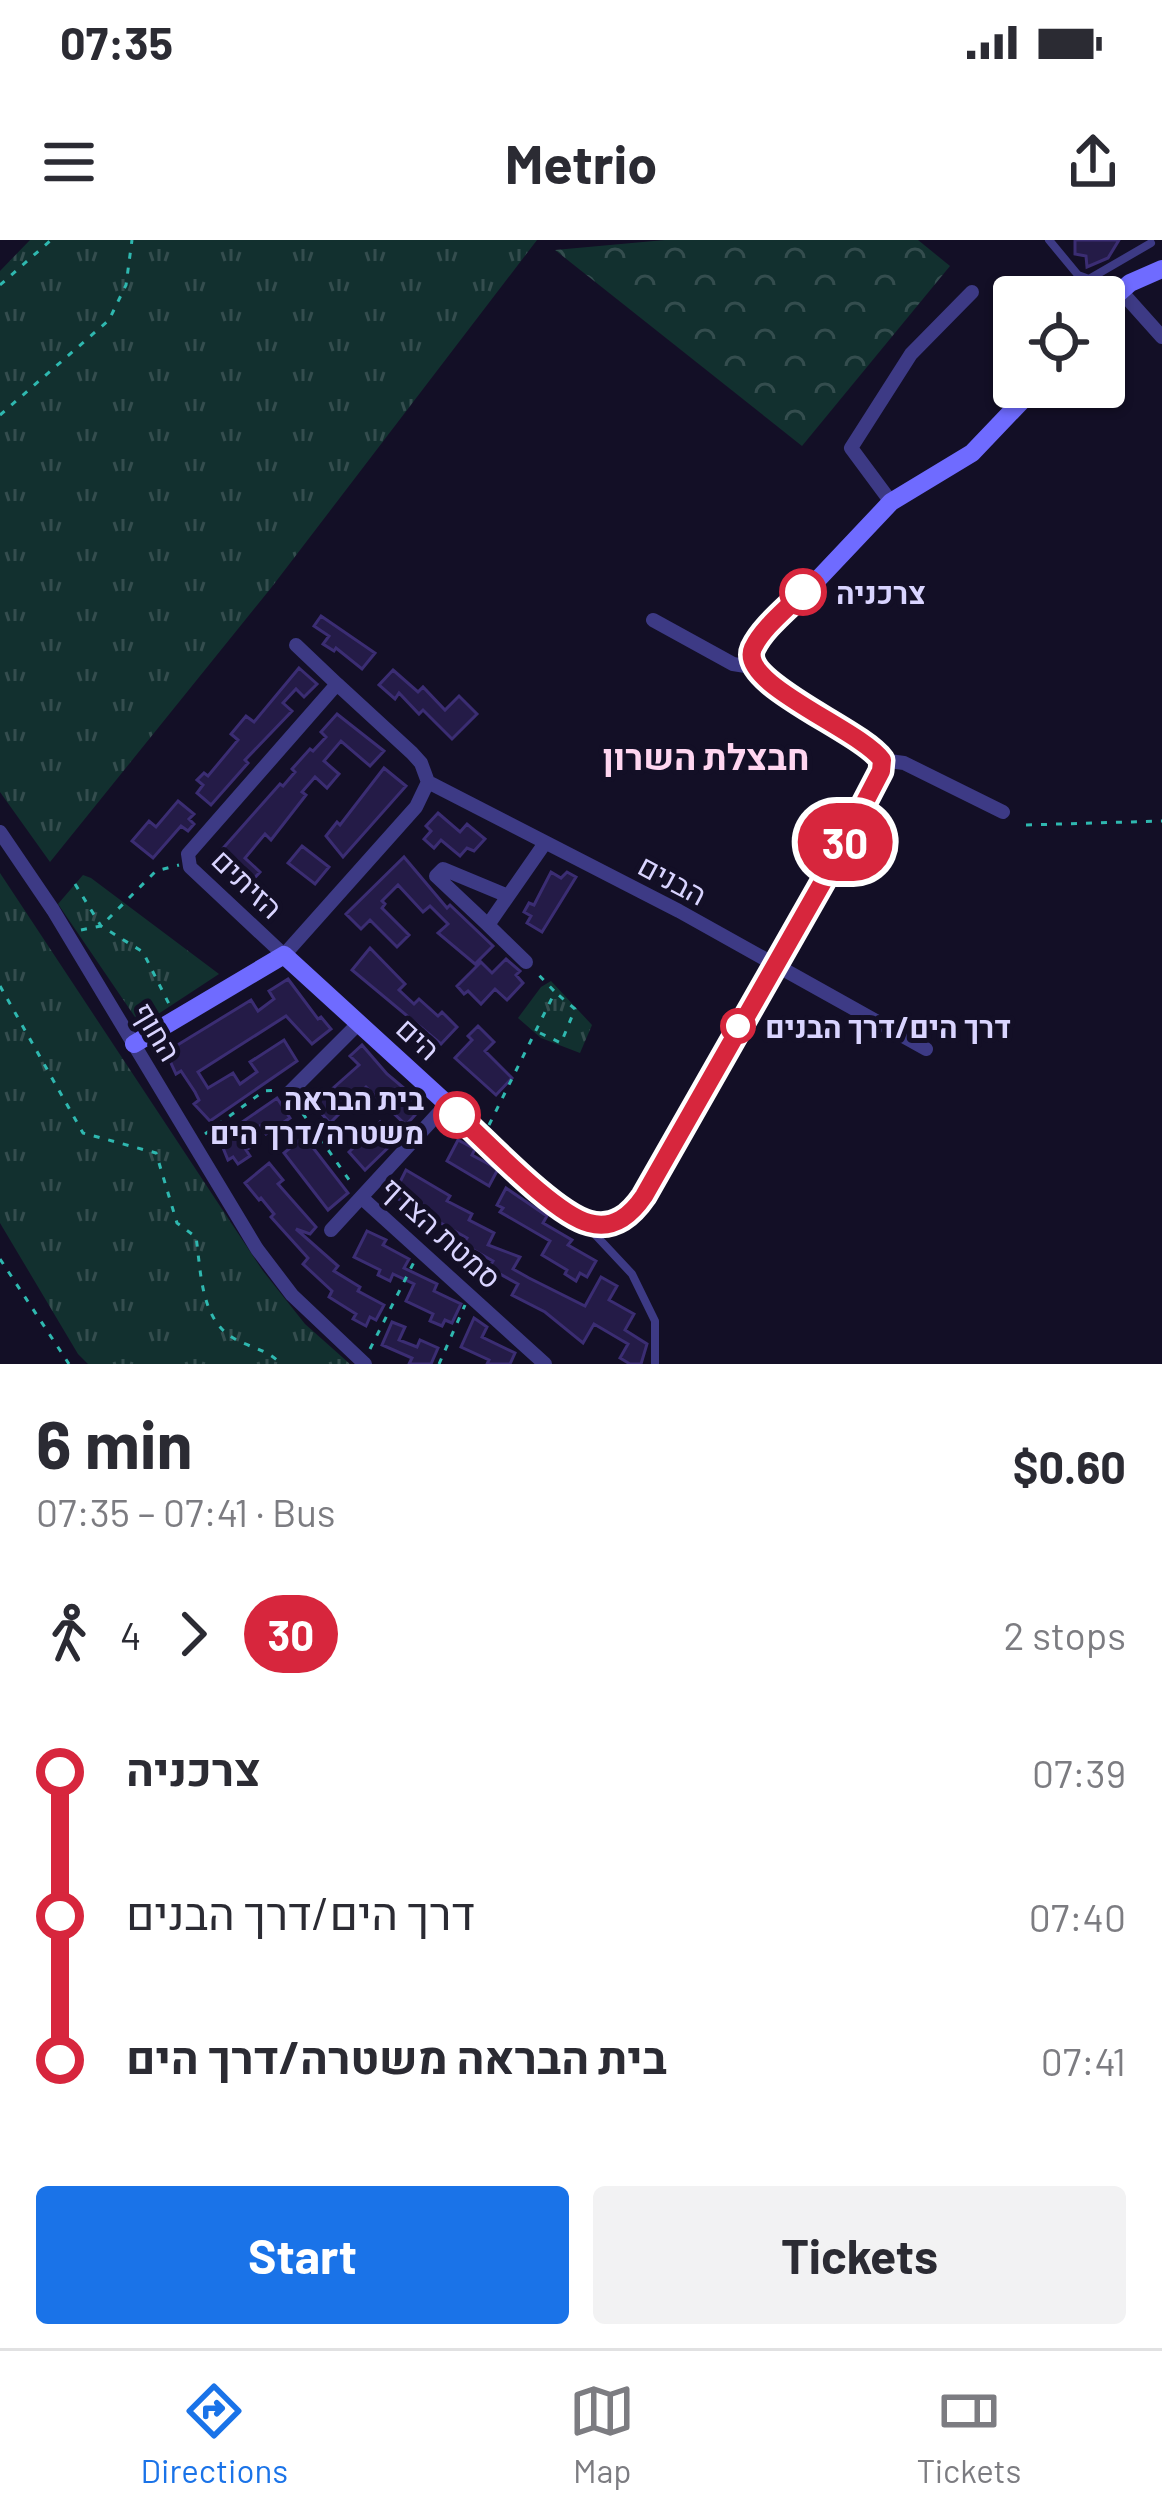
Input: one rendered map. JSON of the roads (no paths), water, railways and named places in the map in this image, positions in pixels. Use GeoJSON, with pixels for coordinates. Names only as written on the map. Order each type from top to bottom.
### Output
{"type":"FeatureCollection","features":[{"type":"Feature","properties":{"kind":"street"},"geometry":{"type":"LineString","coordinates":[[1125,286],[1162,266]]}},
{"type":"Feature","properties":{"kind":"street"},"geometry":{"type":"LineString","coordinates":[[891,502],[850,448],[911,354],[972,292]]}},
{"type":"Feature","properties":{"kind":"street"},"geometry":{"type":"LineString","coordinates":[[1125,296],[1162,337]]}},
{"type":"Feature","properties":{"kind":"street"},"geometry":{"type":"LineString","coordinates":[[1004,812],[904,763],[882,760],[865,740],[769,684],[752,667],[750,657],[759,639],[891,502],[972,454],[1015,408]]}},
{"type":"Feature","properties":{"kind":"street"},"geometry":{"type":"LineString","coordinates":[[652,620],[733,664],[752,667]]}},
{"type":"Feature","properties":{"kind":"street"},"geometry":{"type":"LineString","coordinates":[[296,645],[412,753],[428,782]]}},
{"type":"Feature","properties":{"kind":"street","name":"הזיתים"},"geometry":{"type":"LineString","coordinates":[[337,684],[188,854],[188,862],[284,955],[416,807],[428,782]]}},
{"type":"Feature","properties":{"kind":"street"},"geometry":{"type":"LineString","coordinates":[[586,1223],[612,1223],[634,1210],[877,783],[882,760]]}},
{"type":"Feature","properties":{"kind":"street","name":"הבנים"},"geometry":{"type":"LineString","coordinates":[[428,782],[679,911],[926,1049]]}},
{"type":"Feature","properties":{"kind":"street","name":"החוף"},"geometry":{"type":"LineString","coordinates":[[0,832],[278,1278],[364,1363]]}},
{"type":"Feature","properties":{"kind":"street"},"geometry":{"type":"LineString","coordinates":[[488,925],[545,843]]}},
{"type":"Feature","properties":{"kind":"street"},"geometry":{"type":"LineString","coordinates":[[508,896],[443,869],[436,876],[526,962]]}},
{"type":"Feature","properties":{"kind":"street"},"geometry":{"type":"LineString","coordinates":[[134,1044],[284,955]]}},
{"type":"Feature","properties":{"kind":"street","name":"הים"},"geometry":{"type":"LineString","coordinates":[[284,955],[482,1138],[561,1208],[586,1223]]}},
{"type":"Feature","properties":{"kind":"street"},"geometry":{"type":"LineString","coordinates":[[289,1093],[358,1022]]}},
{"type":"Feature","properties":{"kind":"street"},"geometry":{"type":"LineString","coordinates":[[331,1230],[446,1106]]}},
{"type":"Feature","properties":{"kind":"street","name":"סמטת הצדף"},"geometry":{"type":"LineString","coordinates":[[362,1198],[545,1364]]}},
{"type":"Feature","properties":{"kind":"lane"},"geometry":{"type":"LineString","coordinates":[[1049,240],[1078,275],[1090,279],[1151,242],[1162,266]]}},
{"type":"Feature","properties":{"kind":"lane"},"geometry":{"type":"LineString","coordinates":[[586,1223],[632,1274],[640,1290],[655,1321],[655,1364]]}},
{"type":"Feature","properties":{"kind":"place","name":"צרכניה"},"geometry":{"type":"Point","coordinates":[803,592]}},
{"type":"Feature","properties":{"kind":"place","name":"דרך הים/דרך הבנים"},"geometry":{"type":"Point","coordinates":[738,1026]}},
{"type":"Feature","properties":{"kind":"place","name":"בית הבראה משטרה/דרך הים"},"geometry":{"type":"Point","coordinates":[457,1115]}},
{"type":"Feature","properties":{"kind":"district","name":"חבצלת השרון"},"geometry":{"type":"Point","coordinates":[706,755]}}]}
